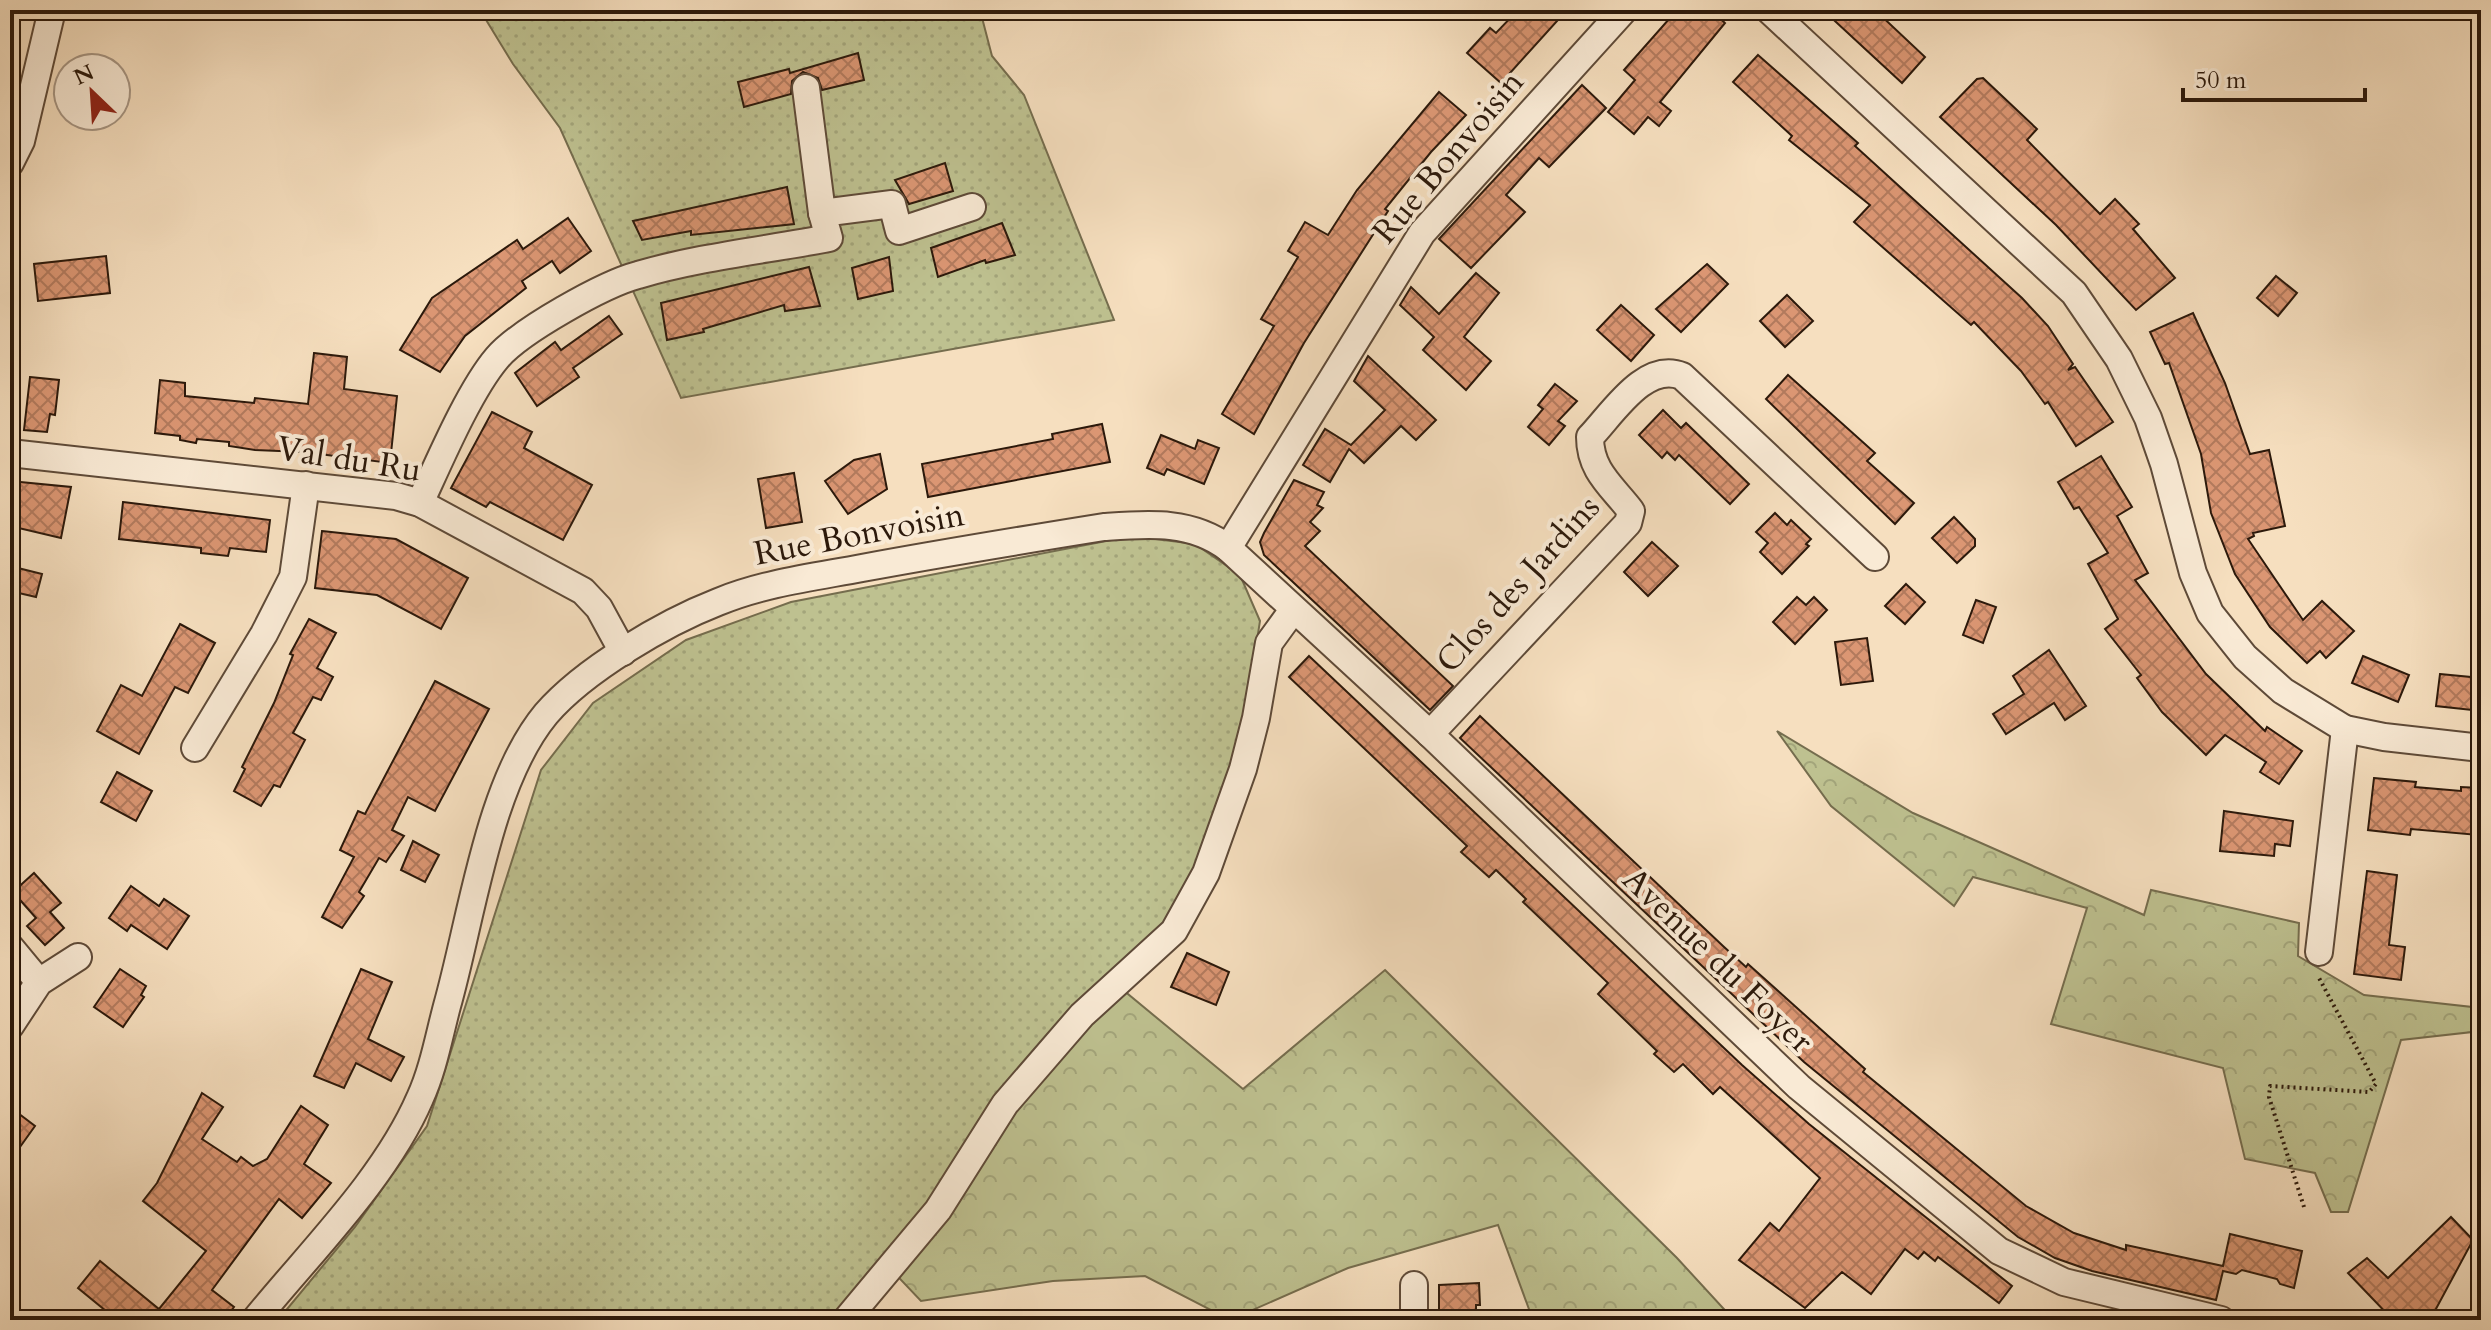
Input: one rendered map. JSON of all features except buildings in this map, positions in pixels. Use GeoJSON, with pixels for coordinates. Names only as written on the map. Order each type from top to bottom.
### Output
{"type":"FeatureCollection","features":[{"type":"Feature","properties":{"kind":"street"},"geometry":{"type":"LineString","coordinates":[[10,163],[21,141],[52,10]]}},
{"type":"Feature","properties":{"kind":"street","name":"Rue Bonvoisin"},"geometry":{"type":"LineString","coordinates":[[255,1320],[374,1175],[397,1143],[421,1097],[498,809],[517,761],[546,715],[623,652],[664,627],[719,601],[776,583],[1104,527],[1152,523],[1213,536],[1228,548],[1422,233],[1624,10]]}},
{"type":"Feature","properties":{"kind":"street"},"geometry":{"type":"LineString","coordinates":[[1769,10],[2074,293],[2119,359],[2148,418],[2164,464],[2193,573],[2210,613],[2245,657],[2283,691],[2345,729],[2384,737],[2481,748]]}},
{"type":"Feature","properties":{"kind":"street"},"geometry":{"type":"LineString","coordinates":[[420,503],[443,453],[497,359],[517,340],[554,316],[636,275],[829,238],[822,213],[806,88]]}},
{"type":"Feature","properties":{"kind":"street"},"geometry":{"type":"LineString","coordinates":[[822,213],[892,204],[899,231],[972,207]]}},
{"type":"Feature","properties":{"kind":"street","name":"Clos des Jardins"},"geometry":{"type":"LineString","coordinates":[[1430,734],[1628,523],[1631,511],[1597,472],[1590,455],[1590,437],[1641,383],[1657,373],[1669,371],[1682,376],[1875,557]]}},
{"type":"Feature","properties":{"kind":"street","name":"Val du Ru"},"geometry":{"type":"LineString","coordinates":[[10,453],[306,485],[396,496],[420,503],[583,591],[599,608],[623,652]]}},
{"type":"Feature","properties":{"kind":"street"},"geometry":{"type":"LineString","coordinates":[[195,748],[264,634],[293,577],[306,485]]}},
{"type":"Feature","properties":{"kind":"street","name":"Avenue du Foyer"},"geometry":{"type":"LineString","coordinates":[[1228,548],[1430,734],[1799,1087],[1999,1251],[2064,1282],[2221,1320]]}},
{"type":"Feature","properties":{"kind":"street"},"geometry":{"type":"LineString","coordinates":[[846,1320],[938,1210],[1005,1104],[1082,1015],[1174,931],[1206,873],[1243,769],[1256,718],[1269,643],[1293,610]]}},
{"type":"Feature","properties":{"kind":"street"},"geometry":{"type":"LineString","coordinates":[[2319,952],[2345,729]]}},
{"type":"Feature","properties":{"kind":"street"},"geometry":{"type":"LineString","coordinates":[[10,947],[39,982]]}},
{"type":"Feature","properties":{"kind":"street"},"geometry":{"type":"LineString","coordinates":[[10,1026],[39,982],[78,957]]}},
{"type":"Feature","properties":{"kind":"street"},"geometry":{"type":"LineString","coordinates":[[1414,1285],[1414,1320]]}},
{"type":"Feature","properties":{"kind":"path"},"geometry":{"type":"LineString","coordinates":[[2304,1207],[2269,1097],[2270,1086],[2369,1092],[2376,1084],[2317,974],[2319,952]]}},
{"type":"Feature","properties":{"kind":"green space"},"geometry":{"type":"Polygon","coordinates":[[[480,10],[980,10],[992,56],[1024,95],[1114,320],[681,398],[560,128],[513,64],[480,10]]]}},
{"type":"Feature","properties":{"kind":"green space"},"geometry":{"type":"Polygon","coordinates":[[[1132,536],[1195,544],[1240,575],[1260,621],[1235,780],[1184,897],[1117,985],[838,1320],[278,1320],[355,1227],[427,1126],[541,770],[593,703],[686,640],[791,602],[1132,536]]]}},
{"type":"Feature","properties":{"kind":"green space"},"geometry":{"type":"Polygon","coordinates":[[[1777,731],[1913,813],[2144,915],[2151,890],[2299,923],[2298,956],[2364,995],[2481,1008],[2481,1031],[2401,1040],[2348,1212],[2331,1212],[2315,1173],[2245,1159],[2223,1068],[2051,1024],[2087,908],[1973,877],[1954,906],[1831,806],[1777,731]]]}},
{"type":"Feature","properties":{"kind":"green space"},"geometry":{"type":"Polygon","coordinates":[[[1385,970],[1677,1258],[1734,1320],[1533,1320],[1498,1225],[1348,1268],[1230,1320],[1145,1276],[1053,1281],[921,1301],[885,1263],[1117,985],[1243,1089],[1385,970]]]}}]}
